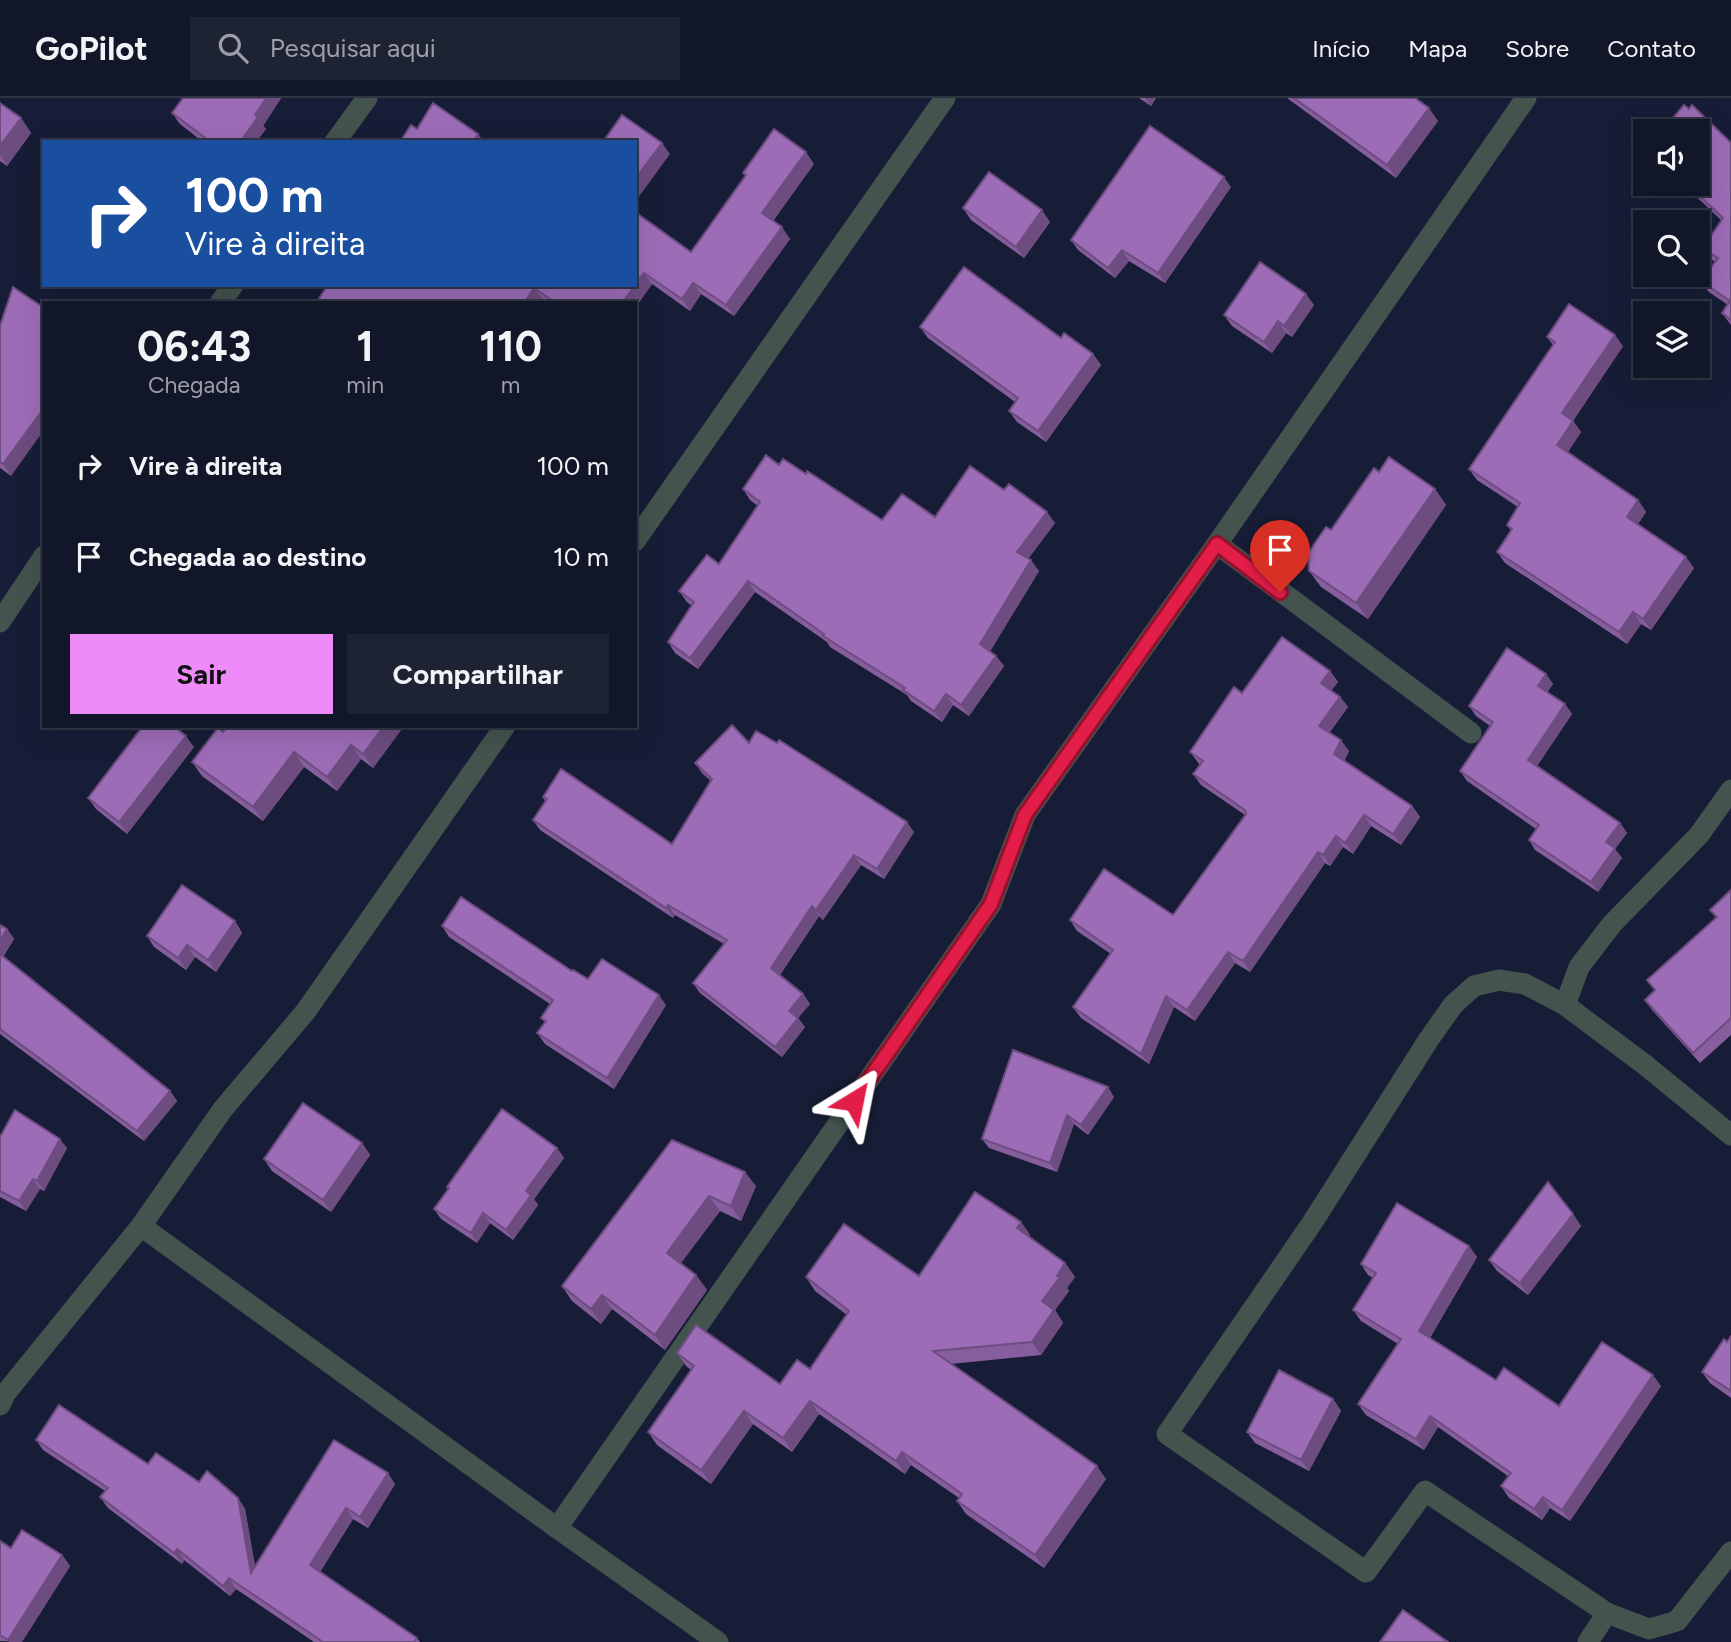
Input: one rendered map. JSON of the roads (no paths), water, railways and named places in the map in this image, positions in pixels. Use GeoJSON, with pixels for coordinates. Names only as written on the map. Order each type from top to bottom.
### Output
{"type":"FeatureCollection","features":[{"type":"Feature","properties":{"kind":"street"},"geometry":{"type":"LineString","coordinates":[[336,140],[367,98]]}},
{"type":"Feature","properties":{"kind":"street"},"geometry":{"type":"LineString","coordinates":[[637,538],[945,98]]}},
{"type":"Feature","properties":{"kind":"street"},"geometry":{"type":"LineString","coordinates":[[557,1528],[991,904],[1025,815],[1217,544],[1526,98]]}},
{"type":"Feature","properties":{"kind":"street"},"geometry":{"type":"LineString","coordinates":[[1217,544],[1471,733]]}},
{"type":"Feature","properties":{"kind":"street"},"geometry":{"type":"LineString","coordinates":[[0,622],[42,559]]}},
{"type":"Feature","properties":{"kind":"street"},"geometry":{"type":"LineString","coordinates":[[0,1405],[5,1394],[141,1226],[223,1109],[306,1011],[505,728]]}},
{"type":"Feature","properties":{"kind":"street"},"geometry":{"type":"LineString","coordinates":[[1565,1005],[1579,967],[1612,924],[1699,835],[1731,789]]}},
{"type":"Feature","properties":{"kind":"street"},"geometry":{"type":"LineString","coordinates":[[1731,1135],[1644,1064],[1565,1005],[1525,984],[1499,980],[1474,986],[1453,1005],[1421,1051],[1312,1223],[1167,1434],[1366,1572],[1424,1491],[1606,1613],[1649,1629],[1676,1621],[1731,1552]]}},
{"type":"Feature","properties":{"kind":"street"},"geometry":{"type":"LineString","coordinates":[[141,1226],[718,1642]]}},
{"type":"Feature","properties":{"kind":"street"},"geometry":{"type":"LineString","coordinates":[[1588,1642],[1606,1613]]}}]}
